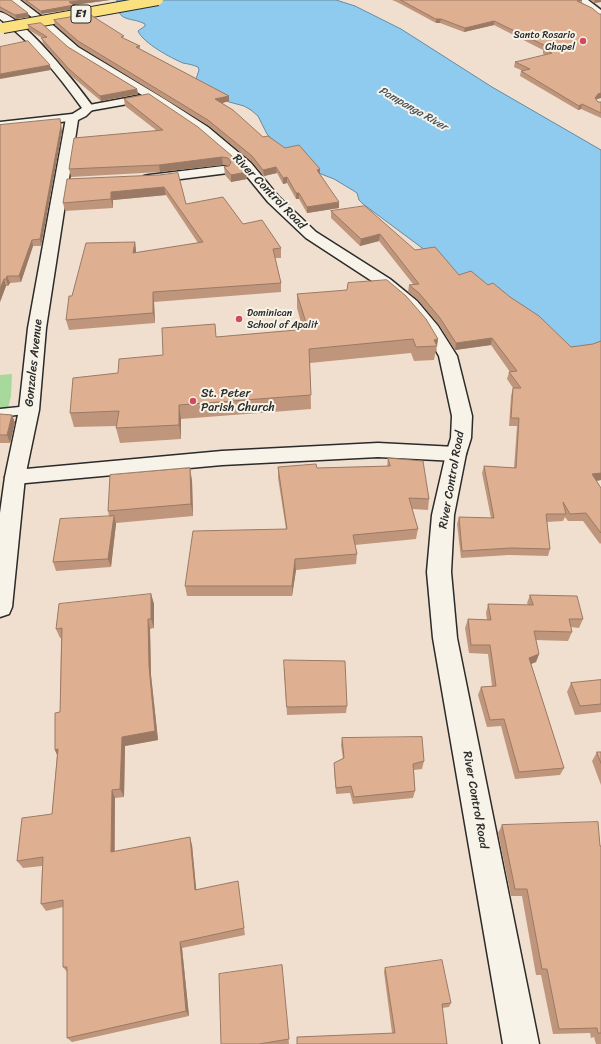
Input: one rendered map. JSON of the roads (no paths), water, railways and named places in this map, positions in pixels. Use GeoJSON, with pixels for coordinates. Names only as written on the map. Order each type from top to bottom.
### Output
{"type":"FeatureCollection","features":[{"type":"Feature","properties":{"kind":"highway","name":"E1"},"geometry":{"type":"LineString","coordinates":[[2,25],[122,0]]}},
{"type":"Feature","properties":{"kind":"highway","name":"E1"},"geometry":{"type":"LineString","coordinates":[[2,25],[158,0]]}},
{"type":"Feature","properties":{"kind":"street","name":"River Control Road"},"geometry":{"type":"LineString","coordinates":[[14,0],[51,28],[74,49],[152,96],[204,130],[246,166],[273,199],[311,235],[384,282],[411,305],[432,330],[448,356],[462,416],[461,438],[456,454],[443,515],[440,565],[445,638],[521,1044]]}},
{"type":"Feature","properties":{"kind":"street"},"geometry":{"type":"LineString","coordinates":[[583,0],[601,15]]}},
{"type":"Feature","properties":{"kind":"street"},"geometry":{"type":"LineString","coordinates":[[0,14],[16,25],[32,41],[70,82],[88,108]]}},
{"type":"Feature","properties":{"kind":"street"},"geometry":{"type":"LineString","coordinates":[[19,44],[32,41]]}},
{"type":"Feature","properties":{"kind":"street"},"geometry":{"type":"LineString","coordinates":[[0,126],[72,118],[82,114],[88,108],[152,96]]}},
{"type":"Feature","properties":{"kind":"street","name":"Gonzales Avenue"},"geometry":{"type":"LineString","coordinates":[[0,607],[1,583],[15,477],[29,410],[37,328],[68,183],[72,118]]}},
{"type":"Feature","properties":{"kind":"street"},"geometry":{"type":"LineString","coordinates":[[137,179],[160,178],[223,170]]}},
{"type":"Feature","properties":{"kind":"street"},"geometry":{"type":"LineString","coordinates":[[15,477],[222,458],[378,450],[456,454]]}},
{"type":"Feature","properties":{"kind":"lane"},"geometry":{"type":"LineString","coordinates":[[0,413],[29,410]]}},
{"type":"Feature","properties":{"kind":"water","name":"Pampanga River"},"geometry":{"type":"Polygon","coordinates":[[[117,0],[336,0],[355,6],[401,29],[492,87],[601,150],[601,381],[363,204],[359,200],[357,193],[334,179],[316,172],[283,151],[267,134],[258,116],[251,110],[244,106],[211,97],[196,79],[199,70],[198,67],[172,58],[151,45],[141,36],[138,31],[145,26],[145,24],[122,16],[119,13],[117,0]]]}},
{"type":"Feature","properties":{"kind":"place","name":"Santo Rosario Chapel"},"geometry":{"type":"Point","coordinates":[583,41]}},
{"type":"Feature","properties":{"kind":"place","name":"Dominican School of Apalit"},"geometry":{"type":"Point","coordinates":[239,319]}},
{"type":"Feature","properties":{"kind":"place","name":"St. Peter Parish Church"},"geometry":{"type":"Point","coordinates":[193,401]}}]}
